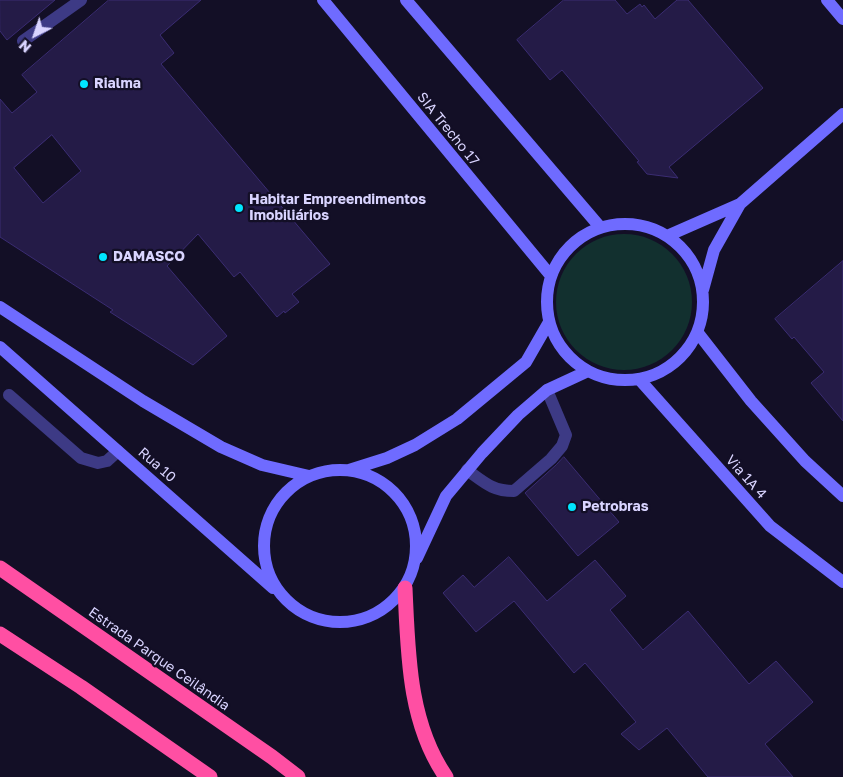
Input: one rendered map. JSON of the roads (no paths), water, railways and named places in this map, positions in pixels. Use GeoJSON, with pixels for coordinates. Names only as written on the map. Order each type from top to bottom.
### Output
{"type":"FeatureCollection","features":[{"type":"Feature","properties":{"kind":"highway","name":"Estrada Parque Ceilândia"},"geometry":{"type":"LineString","coordinates":[[0,568],[298,777]]}},
{"type":"Feature","properties":{"kind":"highway"},"geometry":{"type":"LineString","coordinates":[[404,588],[409,670],[420,722],[438,766],[446,777]]}},
{"type":"Feature","properties":{"kind":"highway"},"geometry":{"type":"LineString","coordinates":[[0,634],[81,687],[210,777]]}},
{"type":"Feature","properties":{"kind":"street","name":"SIA Trecho 17"},"geometry":{"type":"LineString","coordinates":[[323,0],[551,276]]}},
{"type":"Feature","properties":{"kind":"street"},"geometry":{"type":"LineString","coordinates":[[406,0],[600,227]]}},
{"type":"Feature","properties":{"kind":"street"},"geometry":{"type":"LineString","coordinates":[[827,0],[843,19]]}},
{"type":"Feature","properties":{"kind":"street"},"geometry":{"type":"LineString","coordinates":[[667,236],[740,204],[843,114]]}},
{"type":"Feature","properties":{"kind":"street"},"geometry":{"type":"LineString","coordinates":[[703,290],[696,269],[684,250],[667,236],[646,226],[623,224],[600,227],[584,234],[571,244],[559,259],[551,276],[546,299],[549,322],[558,342],[571,358],[588,371],[613,380],[639,379],[657,374],[673,365],[687,350],[698,333],[703,312],[703,290],[714,250],[740,204]]}},
{"type":"Feature","properties":{"kind":"street"},"geometry":{"type":"LineString","coordinates":[[0,307],[143,401],[221,447],[262,465],[309,476]]}},
{"type":"Feature","properties":{"kind":"street"},"geometry":{"type":"LineString","coordinates":[[549,322],[526,362],[457,419],[415,445],[387,458],[349,470],[329,471],[309,476],[287,490],[272,511],[264,536],[265,562],[275,587],[293,606],[315,618],[340,623],[365,619],[388,606],[404,588],[446,496],[466,470],[518,415],[547,390],[588,371]]}},
{"type":"Feature","properties":{"kind":"street"},"geometry":{"type":"LineString","coordinates":[[698,333],[751,401],[806,461],[843,496]]}},
{"type":"Feature","properties":{"kind":"street","name":"Rua 10"},"geometry":{"type":"LineString","coordinates":[[0,346],[293,606]]}},
{"type":"Feature","properties":{"kind":"street","name":"Via 1A 4"},"geometry":{"type":"LineString","coordinates":[[639,379],[770,526],[843,582]]}},
{"type":"Feature","properties":{"kind":"street"},"geometry":{"type":"LineString","coordinates":[[349,470],[373,478],[394,492],[408,513],[416,537],[415,562]]}},
{"type":"Feature","properties":{"kind":"lane"},"geometry":{"type":"LineString","coordinates":[[23,40],[81,0]]}},
{"type":"Feature","properties":{"kind":"lane"},"geometry":{"type":"LineString","coordinates":[[466,470],[491,487],[502,491],[514,491],[551,459],[562,446],[566,435],[547,390]]}},
{"type":"Feature","properties":{"kind":"lane"},"geometry":{"type":"LineString","coordinates":[[9,395],[81,458],[98,463],[107,461],[118,451]]}},
{"type":"Feature","properties":{"kind":"place","name":"Rialma"},"geometry":{"type":"Point","coordinates":[84,84]}},
{"type":"Feature","properties":{"kind":"place","name":"Habitar Empreendimentos Imobiliários"},"geometry":{"type":"Point","coordinates":[239,208]}},
{"type":"Feature","properties":{"kind":"place","name":"DAMASCO"},"geometry":{"type":"Point","coordinates":[103,257]}},
{"type":"Feature","properties":{"kind":"place","name":"Petrobras"},"geometry":{"type":"Point","coordinates":[572,507]}}]}
